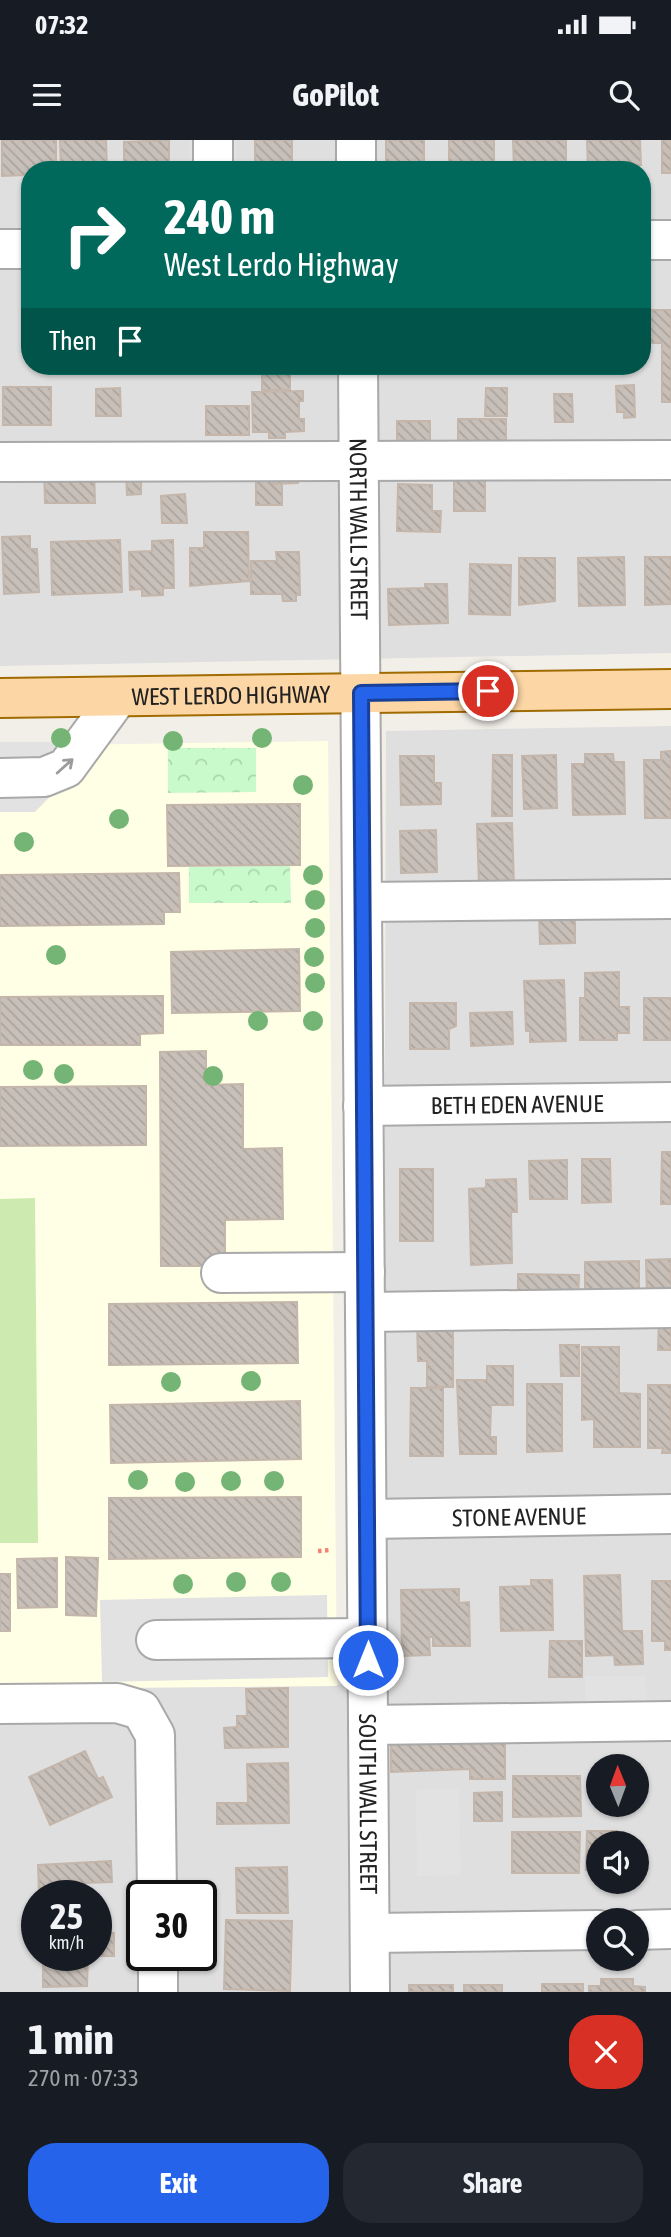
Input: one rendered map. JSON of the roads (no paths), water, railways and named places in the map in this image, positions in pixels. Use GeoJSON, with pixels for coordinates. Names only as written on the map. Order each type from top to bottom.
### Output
{"type":"FeatureCollection","features":[{"type":"Feature","properties":{"kind":"main road","name":"WEST LERDO HIGHWAY"},"geometry":{"type":"LineString","coordinates":[[0,698],[671,689]]}},
{"type":"Feature","properties":{"kind":"street"},"geometry":{"type":"LineString","coordinates":[[213,140],[213,161]]}},
{"type":"Feature","properties":{"kind":"street"},"geometry":{"type":"LineString","coordinates":[[356,140],[356,161]]}},
{"type":"Feature","properties":{"kind":"street"},"geometry":{"type":"LineString","coordinates":[[651,240],[671,240]]}},
{"type":"Feature","properties":{"kind":"street"},"geometry":{"type":"LineString","coordinates":[[0,249],[21,249]]}},
{"type":"Feature","properties":{"kind":"street","name":"NORTH WALL STREET"},"geometry":{"type":"LineString","coordinates":[[358,375],[361,693]]}},
{"type":"Feature","properties":{"kind":"street"},"geometry":{"type":"LineString","coordinates":[[0,462],[671,460]]}},
{"type":"Feature","properties":{"kind":"street","name":"SOUTH WALL STREET"},"geometry":{"type":"LineString","coordinates":[[361,693],[370,1992]]}},
{"type":"Feature","properties":{"kind":"street"},"geometry":{"type":"LineString","coordinates":[[0,778],[57,774],[74,757],[118,696]]}},
{"type":"Feature","properties":{"kind":"street"},"geometry":{"type":"LineString","coordinates":[[362,902],[671,898]]}},
{"type":"Feature","properties":{"kind":"street","name":"BETH EDEN AVENUE"},"geometry":{"type":"LineString","coordinates":[[363,1107],[671,1102]]}},
{"type":"Feature","properties":{"kind":"street"},"geometry":{"type":"LineString","coordinates":[[221,1273],[365,1272]]}},
{"type":"Feature","properties":{"kind":"street"},"geometry":{"type":"LineString","coordinates":[[365,1312],[671,1308]]}},
{"type":"Feature","properties":{"kind":"street","name":"STONE AVENUE"},"geometry":{"type":"LineString","coordinates":[[367,1519],[671,1514]]}},
{"type":"Feature","properties":{"kind":"street"},"geometry":{"type":"LineString","coordinates":[[156,1640],[368,1638]]}},
{"type":"Feature","properties":{"kind":"street"},"geometry":{"type":"LineString","coordinates":[[0,1704],[117,1703],[141,1710],[155,1735],[157,1880]]}},
{"type":"Feature","properties":{"kind":"street"},"geometry":{"type":"LineString","coordinates":[[368,1725],[671,1721]]}},
{"type":"Feature","properties":{"kind":"street"},"geometry":{"type":"LineString","coordinates":[[649,1930],[671,1929]]}},
{"type":"Feature","properties":{"kind":"street"},"geometry":{"type":"LineString","coordinates":[[370,1933],[586,1930]]}},
{"type":"Feature","properties":{"kind":"street"},"geometry":{"type":"LineString","coordinates":[[158,1971],[158,1992]]}}]}
